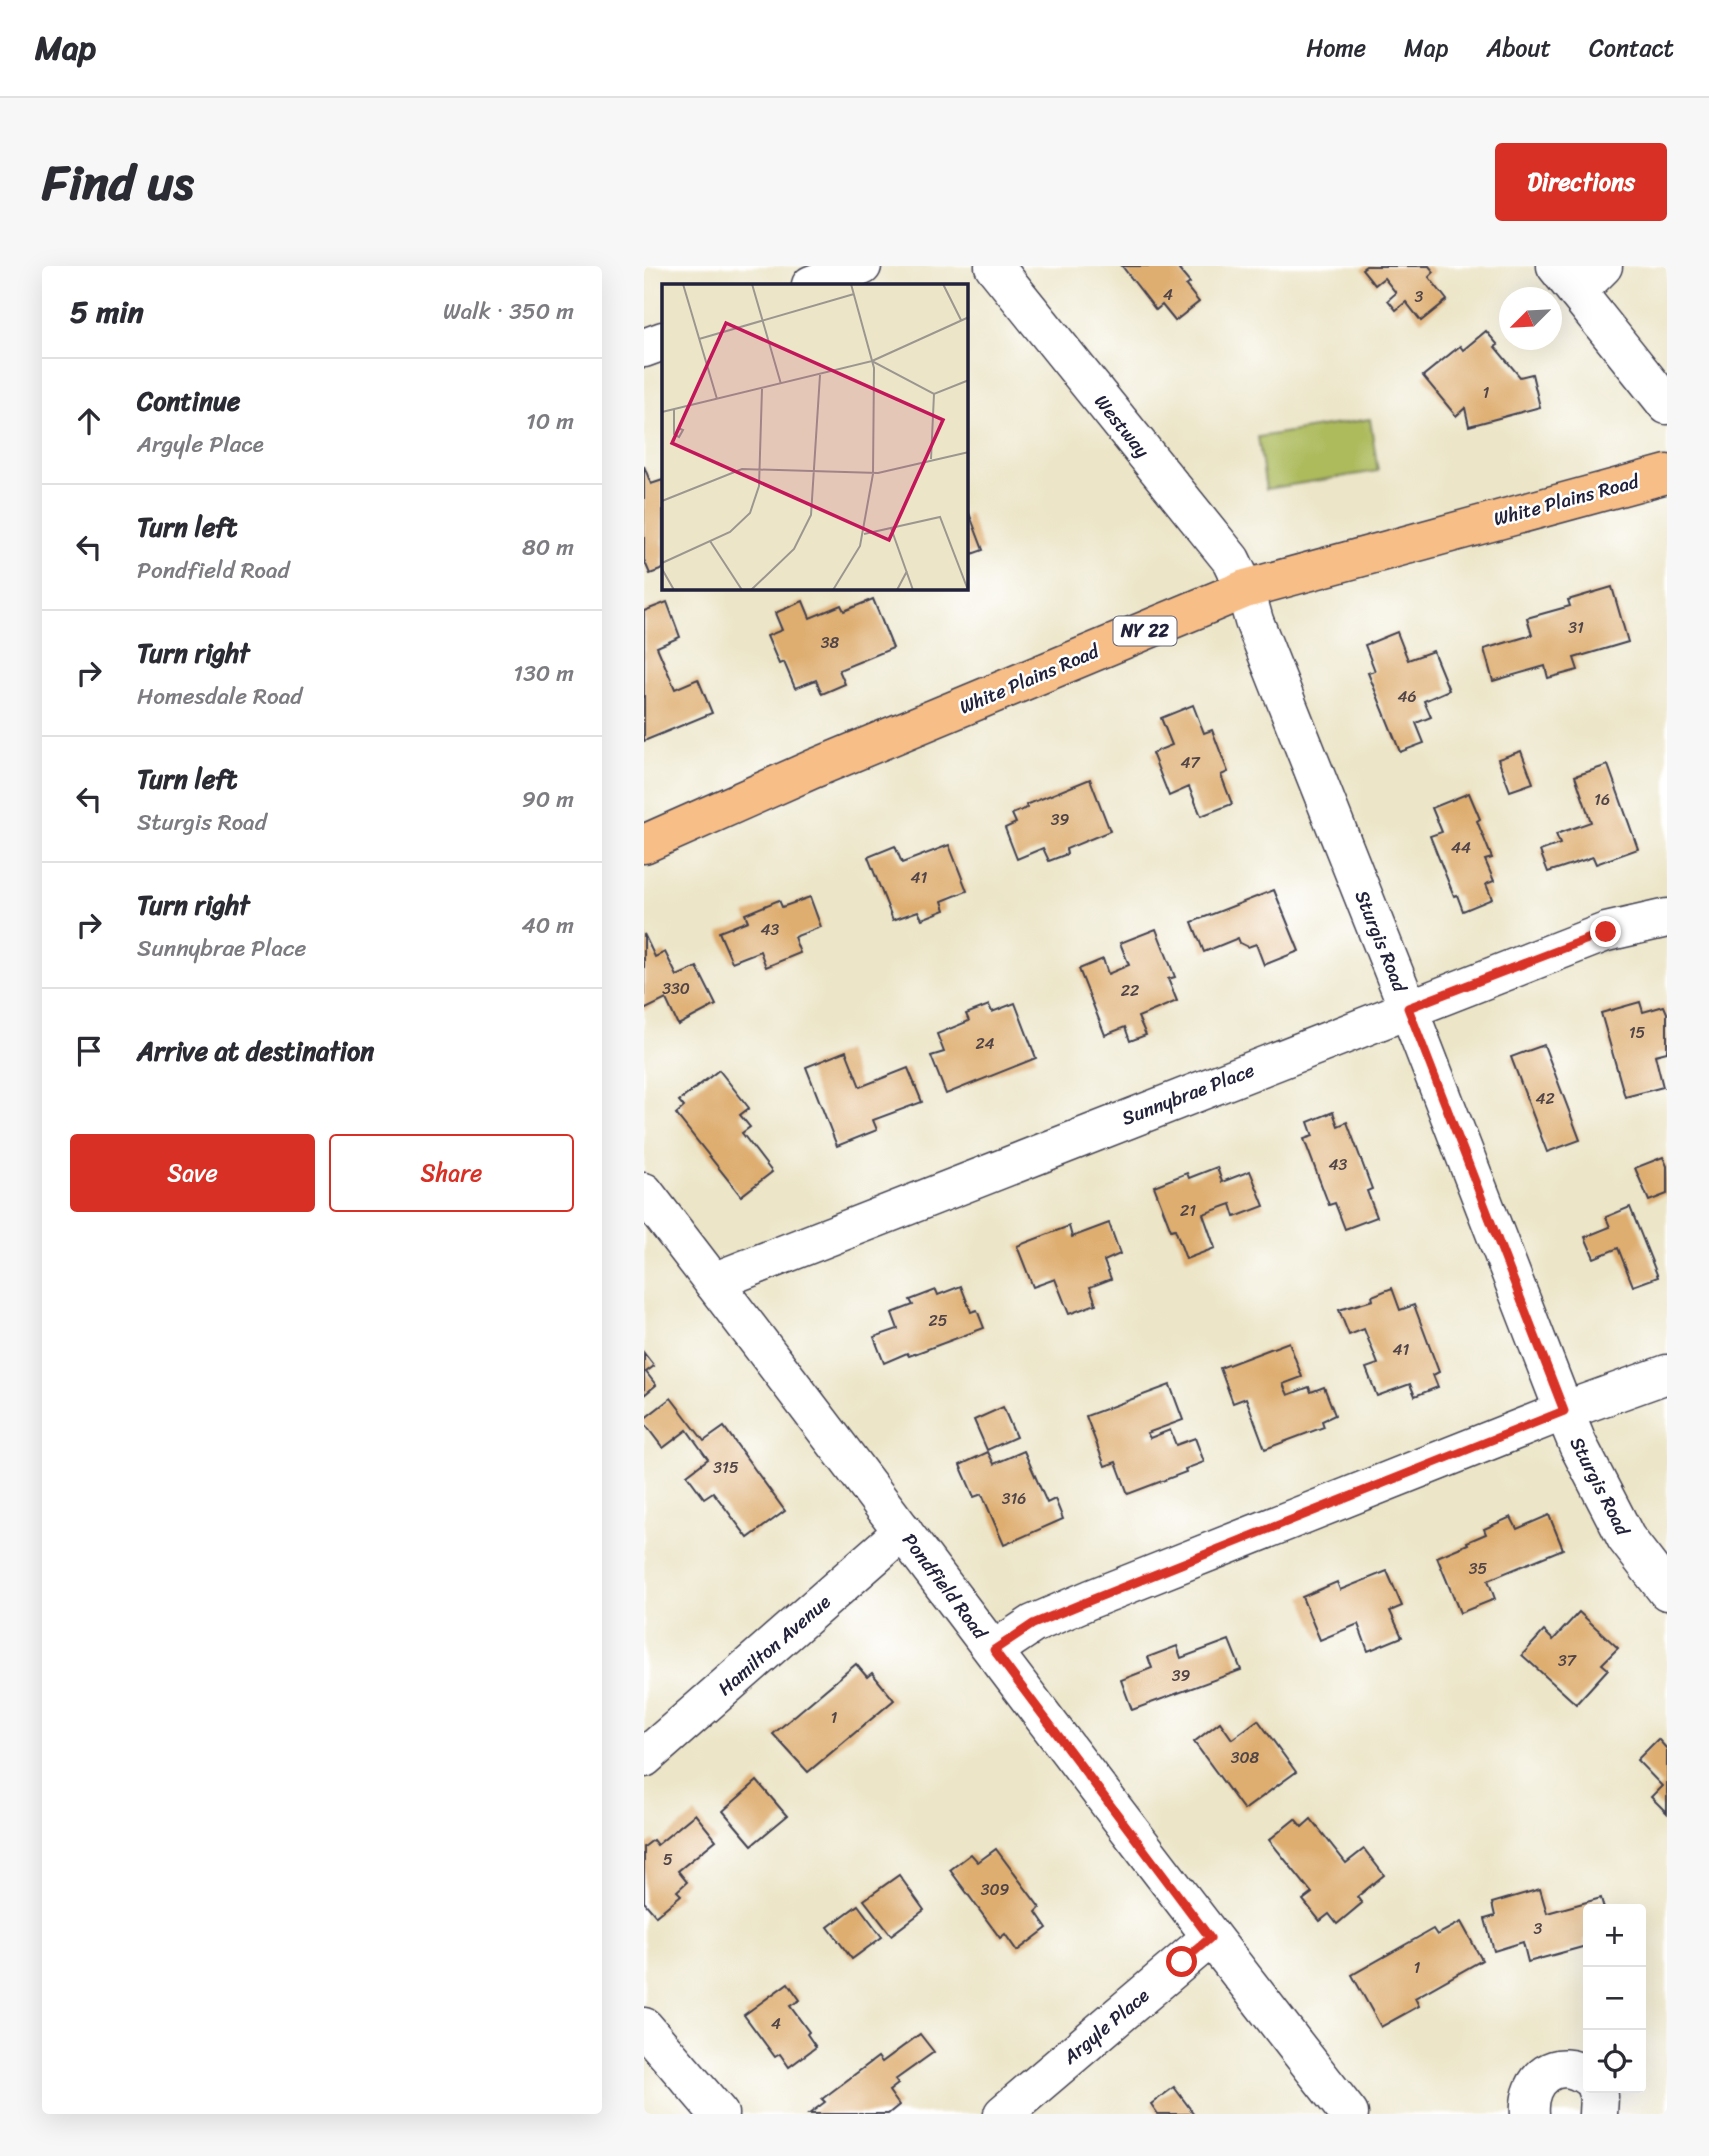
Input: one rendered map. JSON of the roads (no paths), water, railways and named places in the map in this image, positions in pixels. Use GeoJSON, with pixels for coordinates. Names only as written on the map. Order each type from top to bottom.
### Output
{"type":"FeatureCollection","features":[{"type":"Feature","properties":{"kind":"main road","name":"White Plains Road"},"geometry":{"type":"LineString","coordinates":[[644,845],[802,774],[1245,589],[1667,474]]}},
{"type":"Feature","properties":{"kind":"street"},"geometry":{"type":"LineString","coordinates":[[814,284],[862,266]]}},
{"type":"Feature","properties":{"kind":"street","name":"Westway"},"geometry":{"type":"LineString","coordinates":[[994,266],[1231,560],[1245,589]]}},
{"type":"Feature","properties":{"kind":"street"},"geometry":{"type":"LineString","coordinates":[[1579,275],[1667,405]]}},
{"type":"Feature","properties":{"kind":"street"},"geometry":{"type":"LineString","coordinates":[[644,348],[662,341]]}},
{"type":"Feature","properties":{"kind":"street","name":"Sturgis Road"},"geometry":{"type":"LineString","coordinates":[[1245,589],[1254,621],[1578,1445],[1626,1538],[1667,1591]]}},
{"type":"Feature","properties":{"kind":"street","name":"Sunnybrae Place"},"geometry":{"type":"LineString","coordinates":[[713,1282],[1606,932],[1667,918]]}},
{"type":"Feature","properties":{"kind":"street","name":"Pondfield Road"},"geometry":{"type":"LineString","coordinates":[[644,1192],[1210,1938],[1349,2114]]}},
{"type":"Feature","properties":{"kind":"street"},"geometry":{"type":"LineString","coordinates":[[994,1650],[1033,1624],[1091,1600],[1564,1411],[1667,1374]]}},
{"type":"Feature","properties":{"kind":"street","name":"Hamilton Avenue"},"geometry":{"type":"LineString","coordinates":[[644,1758],[903,1531]]}},
{"type":"Feature","properties":{"kind":"street","name":"Argyle Place"},"geometry":{"type":"LineString","coordinates":[[1003,2114],[1210,1938]]}},
{"type":"Feature","properties":{"kind":"street"},"geometry":{"type":"LineString","coordinates":[[644,2027],[719,2114]]}},
{"type":"Feature","properties":{"kind":"street"},"geometry":{"type":"LineString","coordinates":[[1531,2114],[1529,2101],[1533,2088],[1541,2078],[1551,2071],[1564,2068],[1583,2074]]}},
{"type":"Feature","properties":{"kind":"street"},"geometry":{"type":"LineString","coordinates":[[1598,2093],[1598,2114]]}}]}
